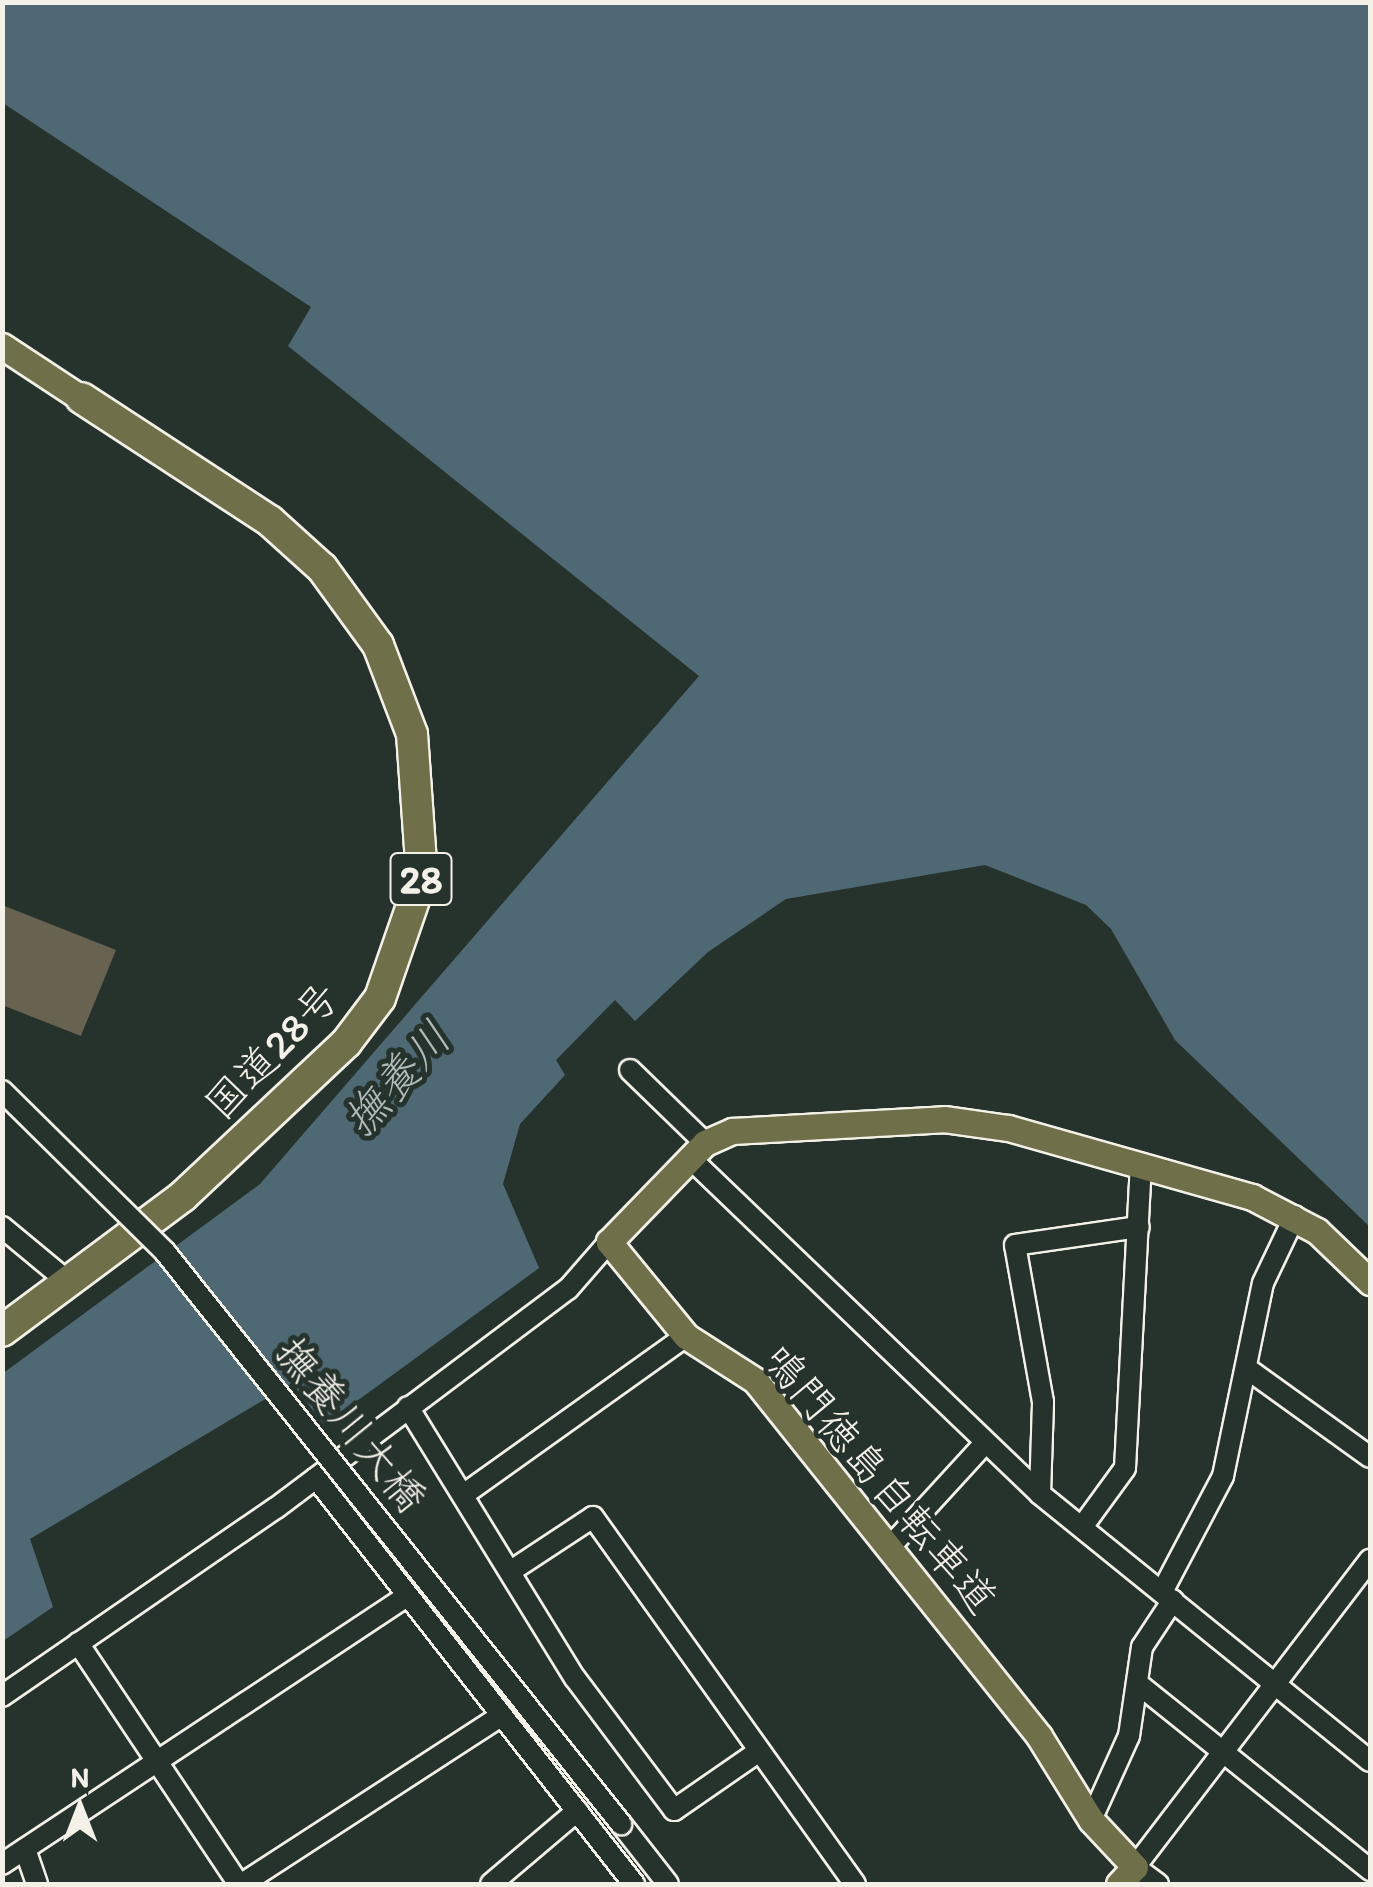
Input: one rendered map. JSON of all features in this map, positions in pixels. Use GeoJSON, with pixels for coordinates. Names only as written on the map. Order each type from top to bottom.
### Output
{"type":"FeatureCollection","features":[{"type":"Feature","properties":{"kind":"highway","name":"国道28号"},"geometry":{"type":"LineString","coordinates":[[2,1331],[183,1196],[346,1043],[380,998],[422,876],[412,734],[378,644],[322,568],[270,522],[80,398]]}},
{"type":"Feature","properties":{"kind":"main road"},"geometry":{"type":"LineString","coordinates":[[2,346],[80,398]]}},
{"type":"Feature","properties":{"kind":"main road"},"geometry":{"type":"LineString","coordinates":[[609,1242],[697,1151],[732,1131],[944,1119],[1141,1166],[1294,1216],[1370,1282]]}},
{"type":"Feature","properties":{"kind":"main road","name":"鳴門徳島自転車道"},"geometry":{"type":"LineString","coordinates":[[609,1242],[686,1336],[756,1381],[1039,1736],[1127,1876]]}},
{"type":"Feature","properties":{"kind":"street"},"geometry":{"type":"LineString","coordinates":[[630,1070],[697,1151],[985,1443],[1040,1494],[1370,1762]]}},
{"type":"Feature","properties":{"kind":"street","name":"撫養川大橋"},"geometry":{"type":"LineString","coordinates":[[2,1091],[165,1252],[668,1884]]}},
{"type":"Feature","properties":{"kind":"street"},"geometry":{"type":"LineString","coordinates":[[1082,1527],[1125,1468],[1141,1166]]}},
{"type":"Feature","properties":{"kind":"street"},"geometry":{"type":"LineString","coordinates":[[1091,1820],[1128,1736],[1148,1633],[1223,1476],[1249,1370],[1263,1283],[1294,1216]]}},
{"type":"Feature","properties":{"kind":"street"},"geometry":{"type":"LineString","coordinates":[[2,1227],[66,1282]]}},
{"type":"Feature","properties":{"kind":"street"},"geometry":{"type":"LineString","coordinates":[[1040,1494],[1043,1402],[1016,1246],[1139,1228]]}},
{"type":"Feature","properties":{"kind":"street"},"geometry":{"type":"LineString","coordinates":[[2,1696],[316,1478],[568,1290],[609,1242]]}},
{"type":"Feature","properties":{"kind":"street"},"geometry":{"type":"LineString","coordinates":[[463,1495],[686,1336]]}},
{"type":"Feature","properties":{"kind":"street"},"geometry":{"type":"LineString","coordinates":[[1249,1370],[1370,1457]]}},
{"type":"Feature","properties":{"kind":"street"},"geometry":{"type":"LineString","coordinates":[[408,1407],[575,1678],[674,1810],[755,1754]]}},
{"type":"Feature","properties":{"kind":"street"},"geometry":{"type":"LineString","coordinates":[[888,1549],[985,1443]]}},
{"type":"Feature","properties":{"kind":"street"},"geometry":{"type":"LineString","coordinates":[[316,1478],[404,1598],[634,1884]]}},
{"type":"Feature","properties":{"kind":"street"},"geometry":{"type":"LineString","coordinates":[[512,1571],[594,1516],[755,1754],[855,1884]]}},
{"type":"Feature","properties":{"kind":"street"},"geometry":{"type":"LineString","coordinates":[[1158,1884],[1127,1876],[1370,1560]]}},
{"type":"Feature","properties":{"kind":"street"},"geometry":{"type":"LineString","coordinates":[[2,1864],[404,1598]]}},
{"type":"Feature","properties":{"kind":"street"},"geometry":{"type":"LineString","coordinates":[[78,1643],[240,1884],[502,1716]]}},
{"type":"Feature","properties":{"kind":"street"},"geometry":{"type":"LineString","coordinates":[[1137,1683],[1228,1747],[1370,1870]]}},
{"type":"Feature","properties":{"kind":"street"},"geometry":{"type":"LineString","coordinates":[[492,1884],[577,1811]]}},
{"type":"Feature","properties":{"kind":"street"},"geometry":{"type":"LineString","coordinates":[[25,1849],[37,1884]]}},
{"type":"Feature","properties":{"kind":"water","name":"撫養川"},"geometry":{"type":"Polygon","coordinates":[[[3,3],[1370,3],[1370,1227],[1175,1040],[1111,929],[1086,905],[985,865],[786,899],[708,952],[635,1021],[615,1000],[556,1060],[565,1075],[520,1124],[503,1184],[539,1268],[324,1425],[292,1383],[30,1539],[53,1607],[3,1641],[2,1374],[260,1184],[699,676],[288,346],[311,307],[3,103],[3,3]]]}},
{"type":"Feature","properties":{"kind":"building"},"geometry":{"type":"Polygon","coordinates":[[[2,905],[116,950],[81,1036],[2,1005],[2,905]]]}}]}
